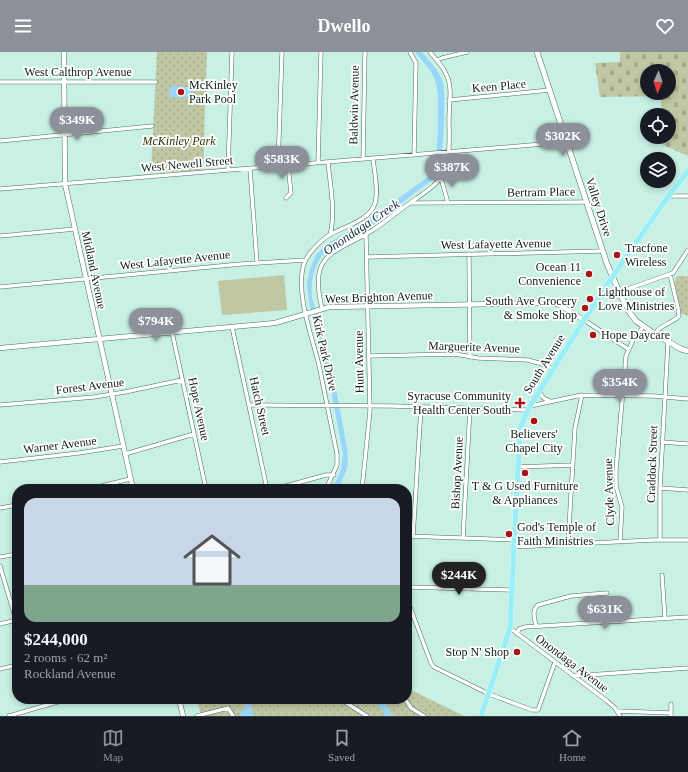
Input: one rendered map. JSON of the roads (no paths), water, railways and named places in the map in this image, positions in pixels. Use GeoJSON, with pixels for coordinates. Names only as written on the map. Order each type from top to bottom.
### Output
{"type":"FeatureCollection","features":[{"type":"Feature","properties":{"kind":"main road","name":"Valley Drive"},"geometry":{"type":"LineString","coordinates":[[537,52],[612,278],[620,294],[630,312],[643,327],[680,349],[688,351]]}},
{"type":"Feature","properties":{"kind":"main road","name":"South Avenue"},"geometry":{"type":"LineString","coordinates":[[481,716],[510,628],[520,428],[529,408],[600,295],[688,171]]}},
{"type":"Feature","properties":{"kind":"main road"},"geometry":{"type":"LineString","coordinates":[[600,295],[610,293],[620,294]]}},
{"type":"Feature","properties":{"kind":"street","name":"Midland Avenue"},"geometry":{"type":"LineString","coordinates":[[64,52],[66,184],[132,484]]}},
{"type":"Feature","properties":{"kind":"street"},"geometry":{"type":"LineString","coordinates":[[228,170],[232,52]]}},
{"type":"Feature","properties":{"kind":"street"},"geometry":{"type":"LineString","coordinates":[[278,166],[282,52]]}},
{"type":"Feature","properties":{"kind":"street"},"geometry":{"type":"LineString","coordinates":[[318,163],[321,52]]}},
{"type":"Feature","properties":{"kind":"street","name":"Baldwin Avenue"},"geometry":{"type":"LineString","coordinates":[[363,159],[366,52]]}},
{"type":"Feature","properties":{"kind":"street"},"geometry":{"type":"LineString","coordinates":[[410,52],[416,63],[414,155]]}},
{"type":"Feature","properties":{"kind":"street"},"geometry":{"type":"LineString","coordinates":[[320,309],[318,278],[322,265],[327,258],[336,250],[366,234],[410,203],[441,178],[446,166],[449,100],[448,79],[444,70],[430,52]]}},
{"type":"Feature","properties":{"kind":"street"},"geometry":{"type":"LineString","coordinates":[[437,60],[467,52]]}},
{"type":"Feature","properties":{"kind":"street","name":"West Calthrop Avenue"},"geometry":{"type":"LineString","coordinates":[[0,82],[156,82]]}},
{"type":"Feature","properties":{"kind":"street","name":"Keen Place"},"geometry":{"type":"LineString","coordinates":[[449,100],[550,90]]}},
{"type":"Feature","properties":{"kind":"street"},"geometry":{"type":"LineString","coordinates":[[0,141],[152,126]]}},
{"type":"Feature","properties":{"kind":"street","name":"West Newell Street"},"geometry":{"type":"LineString","coordinates":[[0,189],[567,142]]}},
{"type":"Feature","properties":{"kind":"street"},"geometry":{"type":"LineString","coordinates":[[305,260],[323,240],[363,218],[374,208],[376,196],[373,158]]}},
{"type":"Feature","properties":{"kind":"street"},"geometry":{"type":"LineString","coordinates":[[328,162],[332,216],[330,235]]}},
{"type":"Feature","properties":{"kind":"street"},"geometry":{"type":"LineString","coordinates":[[286,198],[291,193],[288,165]]}},
{"type":"Feature","properties":{"kind":"street"},"geometry":{"type":"LineString","coordinates":[[250,169],[257,262]]}},
{"type":"Feature","properties":{"kind":"street"},"geometry":{"type":"LineString","coordinates":[[441,178],[448,203]]}},
{"type":"Feature","properties":{"kind":"street"},"geometry":{"type":"LineString","coordinates":[[669,196],[688,196]]}},
{"type":"Feature","properties":{"kind":"street","name":"Bertram Place"},"geometry":{"type":"LineString","coordinates":[[410,203],[587,202]]}},
{"type":"Feature","properties":{"kind":"street"},"geometry":{"type":"LineString","coordinates":[[0,236],[75,229]]}},
{"type":"Feature","properties":{"kind":"street","name":"Hunt Avenue"},"geometry":{"type":"LineString","coordinates":[[362,484],[370,406],[366,234]]}},
{"type":"Feature","properties":{"kind":"street"},"geometry":{"type":"LineString","coordinates":[[620,294],[670,274],[674,271],[688,250]]}},
{"type":"Feature","properties":{"kind":"street","name":"West Lafayette Avenue"},"geometry":{"type":"LineString","coordinates":[[367,257],[603,251]]}},
{"type":"Feature","properties":{"kind":"street"},"geometry":{"type":"LineString","coordinates":[[469,254],[470,357]]}},
{"type":"Feature","properties":{"kind":"street","name":"West Lafayette Avenue"},"geometry":{"type":"LineString","coordinates":[[0,287],[257,262],[305,260]]}},
{"type":"Feature","properties":{"kind":"street","name":"Kirk Park Drive"},"geometry":{"type":"LineString","coordinates":[[305,260],[302,273],[302,283],[307,313],[330,406],[338,454],[334,475],[329,484]]}},
{"type":"Feature","properties":{"kind":"street"},"geometry":{"type":"LineString","coordinates":[[655,334],[662,326],[672,322],[679,316],[670,274]]}},
{"type":"Feature","properties":{"kind":"street","name":"West Brighton Avenue"},"geometry":{"type":"LineString","coordinates":[[0,348],[275,323],[320,309],[368,306],[555,303],[628,349]]}},
{"type":"Feature","properties":{"kind":"street","name":"Hatch Street"},"geometry":{"type":"LineString","coordinates":[[232,327],[266,484]]}},
{"type":"Feature","properties":{"kind":"street","name":"Clyde Avenue"},"geometry":{"type":"LineString","coordinates":[[620,542],[622,507],[616,486],[616,478],[626,356],[633,340],[643,327]]}},
{"type":"Feature","properties":{"kind":"street","name":"Hope Avenue"},"geometry":{"type":"LineString","coordinates":[[172,332],[205,484]]}},
{"type":"Feature","properties":{"kind":"street","name":"Craddock Street"},"geometry":{"type":"LineString","coordinates":[[660,540],[660,488],[668,342]]}},
{"type":"Feature","properties":{"kind":"street","name":"Marguerite Avenue"},"geometry":{"type":"LineString","coordinates":[[368,356],[455,354],[470,357],[528,360],[553,369]]}},
{"type":"Feature","properties":{"kind":"street","name":"Forest Avenue"},"geometry":{"type":"LineString","coordinates":[[0,404],[112,395],[182,380]]}},
{"type":"Feature","properties":{"kind":"street"},"geometry":{"type":"LineString","coordinates":[[540,390],[544,399],[552,401]]}},
{"type":"Feature","properties":{"kind":"street"},"geometry":{"type":"LineString","coordinates":[[249,405],[529,408],[552,401],[582,395],[688,399]]}},
{"type":"Feature","properties":{"kind":"street"},"geometry":{"type":"LineString","coordinates":[[568,544],[575,428],[582,395]]}},
{"type":"Feature","properties":{"kind":"street"},"geometry":{"type":"LineString","coordinates":[[421,407],[413,536],[514,540]]}},
{"type":"Feature","properties":{"kind":"street","name":"Bishop Avenue"},"geometry":{"type":"LineString","coordinates":[[463,538],[470,408]]}},
{"type":"Feature","properties":{"kind":"street"},"geometry":{"type":"LineString","coordinates":[[125,454],[194,434]]}},
{"type":"Feature","properties":{"kind":"street"},"geometry":{"type":"LineString","coordinates":[[662,442],[688,444]]}},
{"type":"Feature","properties":{"kind":"street","name":"Warner Avenue"},"geometry":{"type":"LineString","coordinates":[[0,462],[80,453],[123,446]]}},
{"type":"Feature","properties":{"kind":"street"},"geometry":{"type":"LineString","coordinates":[[518,466],[572,465]]}},
{"type":"Feature","properties":{"kind":"street"},"geometry":{"type":"LineString","coordinates":[[295,484],[334,475]]}},
{"type":"Feature","properties":{"kind":"street"},"geometry":{"type":"LineString","coordinates":[[110,484],[130,479]]}},
{"type":"Feature","properties":{"kind":"street"},"geometry":{"type":"LineString","coordinates":[[660,488],[688,490]]}},
{"type":"Feature","properties":{"kind":"street"},"geometry":{"type":"LineString","coordinates":[[0,508],[12,506]]}},
{"type":"Feature","properties":{"kind":"street"},"geometry":{"type":"LineString","coordinates":[[513,547],[688,540]]}},
{"type":"Feature","properties":{"kind":"street"},"geometry":{"type":"LineString","coordinates":[[0,557],[12,555]]}},
{"type":"Feature","properties":{"kind":"street"},"geometry":{"type":"LineString","coordinates":[[0,566],[12,606]]}},
{"type":"Feature","properties":{"kind":"street"},"geometry":{"type":"LineString","coordinates":[[662,575],[664,618]]}},
{"type":"Feature","properties":{"kind":"street"},"geometry":{"type":"LineString","coordinates":[[412,587],[511,590]]}},
{"type":"Feature","properties":{"kind":"street"},"geometry":{"type":"LineString","coordinates":[[536,626],[534,612],[535,608],[538,606],[571,596],[608,592]]}},
{"type":"Feature","properties":{"kind":"street"},"geometry":{"type":"LineString","coordinates":[[412,612],[431,663],[434,667],[489,694],[532,710],[538,710],[555,662]]}},
{"type":"Feature","properties":{"kind":"street"},"geometry":{"type":"LineString","coordinates":[[517,634],[521,628],[536,626],[688,617]]}},
{"type":"Feature","properties":{"kind":"street"},"geometry":{"type":"LineString","coordinates":[[0,624],[12,621]]}},
{"type":"Feature","properties":{"kind":"street","name":"Onondaga Avenue"},"geometry":{"type":"LineString","coordinates":[[510,628],[607,701],[620,716]]}},
{"type":"Feature","properties":{"kind":"street"},"geometry":{"type":"LineString","coordinates":[[0,669],[12,667]]}},
{"type":"Feature","properties":{"kind":"street"},"geometry":{"type":"LineString","coordinates":[[573,676],[688,668]]}},
{"type":"Feature","properties":{"kind":"street"},"geometry":{"type":"LineString","coordinates":[[9,716],[51,704]]}},
{"type":"Feature","properties":{"kind":"street"},"geometry":{"type":"LineString","coordinates":[[180,704],[183,716]]}},
{"type":"Feature","properties":{"kind":"street"},"geometry":{"type":"LineString","coordinates":[[348,704],[367,716]]}},
{"type":"Feature","properties":{"kind":"street"},"geometry":{"type":"LineString","coordinates":[[408,704],[411,708],[424,716]]}},
{"type":"Feature","properties":{"kind":"street"},"geometry":{"type":"LineString","coordinates":[[618,712],[671,715],[671,704]]}},
{"type":"Feature","properties":{"kind":"street"},"geometry":{"type":"LineString","coordinates":[[197,716],[225,708],[229,709],[232,716]]}},
{"type":"Feature","properties":{"kind":"street"},"geometry":{"type":"LineString","coordinates":[[28,711],[29,715]]}},
{"type":"Feature","properties":{"kind":"water","name":"Onondaga Creek"},"geometry":{"type":"Polygon","coordinates":[[[415,52],[422,52],[443,82],[444,126],[439,171],[432,180],[377,222],[331,247],[317,263],[313,276],[312,297],[337,394],[347,448],[348,464],[346,471],[340,484],[334,484],[341,470],[343,454],[332,395],[309,302],[307,283],[310,269],[316,255],[328,243],[364,223],[428,177],[432,169],[437,149],[438,95],[435,81],[431,71],[415,52]]]}},
{"type":"Feature","properties":{"kind":"water","name":"McKinley Park Pool"},"geometry":{"type":"Polygon","coordinates":[[[170,86],[193,87],[192,98],[169,97],[170,86]]]}},
{"type":"Feature","properties":{"kind":"water"},"geometry":{"type":"Polygon","coordinates":[[[244,704],[250,704],[254,716],[241,716],[240,711],[247,709],[245,708],[244,704]]]}},
{"type":"Feature","properties":{"kind":"water"},"geometry":{"type":"Polygon","coordinates":[[[378,704],[385,704],[393,716],[386,716],[378,704]]]}},
{"type":"Feature","properties":{"kind":"place","name":"McKinley Park Pool"},"geometry":{"type":"Point","coordinates":[181,92]}},
{"type":"Feature","properties":{"kind":"place","name":"Tracfone Wireless"},"geometry":{"type":"Point","coordinates":[617,255]}},
{"type":"Feature","properties":{"kind":"place","name":"Ocean 11 Convenience"},"geometry":{"type":"Point","coordinates":[589,274]}},
{"type":"Feature","properties":{"kind":"place","name":"Lighthouse of Love Ministries"},"geometry":{"type":"Point","coordinates":[590,299]}},
{"type":"Feature","properties":{"kind":"place","name":"South Ave Grocery & Smoke Shop"},"geometry":{"type":"Point","coordinates":[585,308]}},
{"type":"Feature","properties":{"kind":"place","name":"Hope Daycare"},"geometry":{"type":"Point","coordinates":[593,335]}},
{"type":"Feature","properties":{"kind":"place","name":"Syracuse Community Health Center South"},"geometry":{"type":"Point","coordinates":[520,403]}},
{"type":"Feature","properties":{"kind":"place","name":"Believers' Chapel City"},"geometry":{"type":"Point","coordinates":[534,421]}},
{"type":"Feature","properties":{"kind":"place","name":"T & G Used Furniture & Appliances"},"geometry":{"type":"Point","coordinates":[525,473]}},
{"type":"Feature","properties":{"kind":"place","name":"God's Temple of Faith Ministries"},"geometry":{"type":"Point","coordinates":[509,534]}},
{"type":"Feature","properties":{"kind":"place","name":"Stop N' Shop"},"geometry":{"type":"Point","coordinates":[517,652]}},
{"type":"Feature","properties":{"kind":"park label","name":"McKinley Park"},"geometry":{"type":"Point","coordinates":[179,141]}}]}
